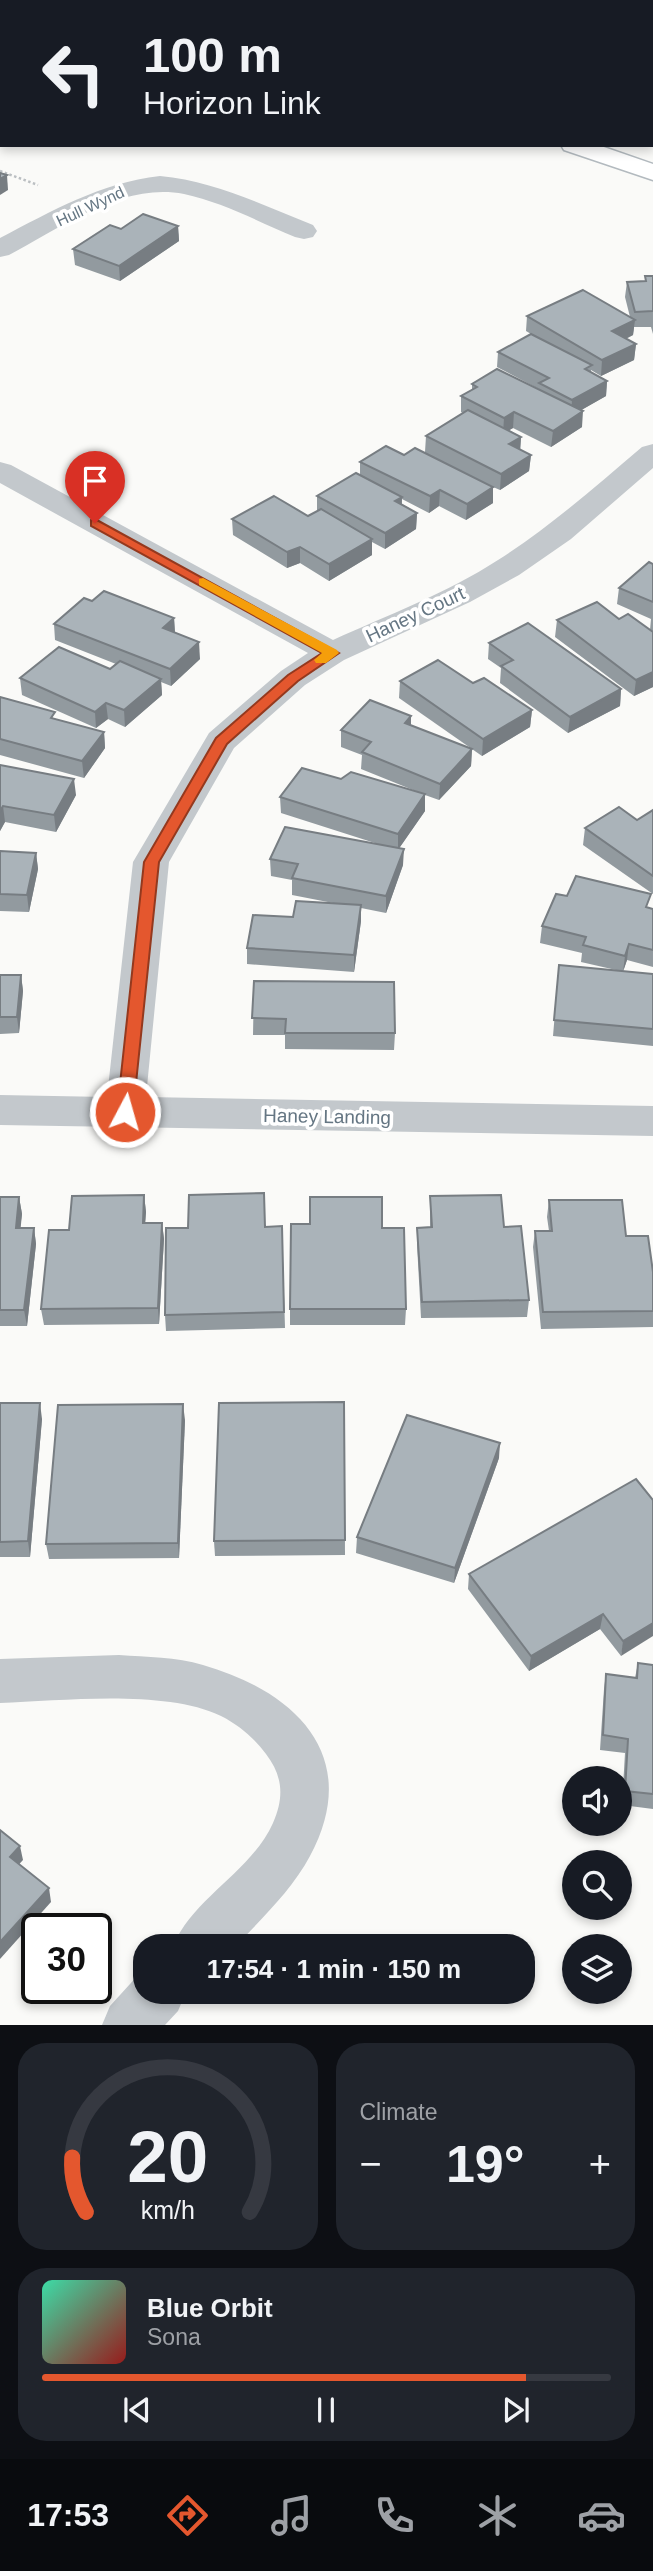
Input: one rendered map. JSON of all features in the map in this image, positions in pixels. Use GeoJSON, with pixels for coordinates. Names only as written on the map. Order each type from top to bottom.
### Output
{"type":"FeatureCollection","features":[{"type":"Feature","properties":{"kind":"main road"},"geometry":{"type":"LineString","coordinates":[[579,147],[653,172]]}},
{"type":"Feature","properties":{"kind":"street","name":"Hull Wynd"},"geometry":{"type":"LineString","coordinates":[[0,249],[122,189],[155,185],[183,186],[304,231]]}},
{"type":"Feature","properties":{"kind":"street","name":"Haney Court"},"geometry":{"type":"LineString","coordinates":[[125,1112],[151,862],[221,741],[293,678],[332,653],[459,595],[508,568],[560,532],[653,453]]}},
{"type":"Feature","properties":{"kind":"street"},"geometry":{"type":"LineString","coordinates":[[0,471],[332,653]]}},
{"type":"Feature","properties":{"kind":"street","name":"Haney Landing"},"geometry":{"type":"LineString","coordinates":[[0,1110],[653,1121]]}},
{"type":"Feature","properties":{"kind":"street"},"geometry":{"type":"LineString","coordinates":[[0,1681],[156,1679],[200,1686],[234,1697],[263,1716],[286,1736],[304,1770],[303,1806],[293,1837],[266,1873],[211,1934]]}},
{"type":"Feature","properties":{"kind":"street"},"geometry":{"type":"LineString","coordinates":[[129,2025],[148,2004]]}},
{"type":"Feature","properties":{"kind":"building"},"geometry":{"type":"Polygon","coordinates":[[[143,214],[178,226],[119,266],[73,249],[110,225],[121,229],[143,214]]]}},
{"type":"Feature","properties":{"kind":"building"},"geometry":{"type":"Polygon","coordinates":[[[645,276],[653,276],[653,311],[635,312],[627,282],[646,281],[645,276]]]}},
{"type":"Feature","properties":{"kind":"building"},"geometry":{"type":"Polygon","coordinates":[[[583,290],[635,320],[612,331],[636,344],[602,360],[527,316],[583,290]]]}},
{"type":"Feature","properties":{"kind":"building"},"geometry":{"type":"Polygon","coordinates":[[[531,334],[592,365],[585,369],[607,381],[572,400],[539,383],[549,378],[498,352],[531,334]]]}},
{"type":"Feature","properties":{"kind":"building"},"geometry":{"type":"Polygon","coordinates":[[[497,369],[583,411],[553,431],[514,412],[504,418],[461,396],[477,387],[472,384],[497,369]]]}},
{"type":"Feature","properties":{"kind":"building"},"geometry":{"type":"Polygon","coordinates":[[[468,410],[521,437],[509,444],[531,455],[501,474],[426,436],[468,410]]]}},
{"type":"Feature","properties":{"kind":"building"},"geometry":{"type":"Polygon","coordinates":[[[386,446],[404,455],[415,448],[493,487],[467,504],[440,490],[430,496],[360,462],[386,446]]]}},
{"type":"Feature","properties":{"kind":"building"},"geometry":{"type":"Polygon","coordinates":[[[356,473],[402,497],[395,501],[417,513],[385,533],[317,496],[356,473]]]}},
{"type":"Feature","properties":{"kind":"building"},"geometry":{"type":"Polygon","coordinates":[[[274,496],[308,516],[321,509],[372,539],[329,564],[300,547],[287,552],[232,519],[274,496]]]}},
{"type":"Feature","properties":{"kind":"building"},"geometry":{"type":"Polygon","coordinates":[[[649,562],[653,564],[653,602],[619,588],[649,562]]]}},
{"type":"Feature","properties":{"kind":"building"},"geometry":{"type":"Polygon","coordinates":[[[104,591],[174,618],[163,628],[199,642],[170,669],[54,624],[84,598],[92,601],[104,591]]]}},
{"type":"Feature","properties":{"kind":"building"},"geometry":{"type":"Polygon","coordinates":[[[597,602],[619,619],[628,614],[653,632],[653,672],[636,680],[557,620],[597,602]]]}},
{"type":"Feature","properties":{"kind":"building"},"geometry":{"type":"Polygon","coordinates":[[[528,623],[621,689],[570,717],[501,666],[513,660],[489,643],[528,623]]]}},
{"type":"Feature","properties":{"kind":"building"},"geometry":{"type":"Polygon","coordinates":[[[59,647],[110,669],[120,661],[161,679],[124,710],[106,703],[95,712],[20,678],[59,647]]]}},
{"type":"Feature","properties":{"kind":"building"},"geometry":{"type":"Polygon","coordinates":[[[438,660],[473,683],[484,678],[532,710],[483,739],[400,681],[438,660]]]}},
{"type":"Feature","properties":{"kind":"building"},"geometry":{"type":"Polygon","coordinates":[[[0,697],[55,712],[51,718],[104,732],[82,761],[0,739],[0,697]]]}},
{"type":"Feature","properties":{"kind":"building"},"geometry":{"type":"Polygon","coordinates":[[[370,700],[411,716],[405,723],[472,749],[440,784],[362,752],[371,742],[341,730],[370,700]]]}},
{"type":"Feature","properties":{"kind":"building"},"geometry":{"type":"Polygon","coordinates":[[[0,765],[74,779],[54,815],[3,806],[0,811],[0,765]]]}},
{"type":"Feature","properties":{"kind":"building"},"geometry":{"type":"Polygon","coordinates":[[[302,768],[341,779],[351,772],[425,794],[398,834],[280,797],[302,768]]]}},
{"type":"Feature","properties":{"kind":"building"},"geometry":{"type":"Polygon","coordinates":[[[619,807],[637,820],[653,810],[653,876],[585,828],[619,807]]]}},
{"type":"Feature","properties":{"kind":"building"},"geometry":{"type":"Polygon","coordinates":[[[285,827],[404,849],[386,896],[292,878],[298,864],[270,859],[285,827]]]}},
{"type":"Feature","properties":{"kind":"building"},"geometry":{"type":"Polygon","coordinates":[[[0,851],[36,853],[27,895],[0,894],[0,851]]]}},
{"type":"Feature","properties":{"kind":"building"},"geometry":{"type":"Polygon","coordinates":[[[576,876],[651,894],[646,907],[653,909],[653,950],[629,944],[625,956],[583,945],[586,937],[542,926],[556,894],[567,896],[576,876]]]}},
{"type":"Feature","properties":{"kind":"building"},"geometry":{"type":"Polygon","coordinates":[[[296,901],[361,905],[354,955],[247,948],[253,915],[293,917],[296,901]]]}},
{"type":"Feature","properties":{"kind":"building"},"geometry":{"type":"Polygon","coordinates":[[[559,965],[653,974],[653,1029],[554,1020],[559,965]]]}},
{"type":"Feature","properties":{"kind":"building"},"geometry":{"type":"Polygon","coordinates":[[[0,975],[21,975],[17,1017],[0,1017],[0,975]]]}},
{"type":"Feature","properties":{"kind":"building"},"geometry":{"type":"Polygon","coordinates":[[[254,981],[394,982],[395,1033],[285,1033],[286,1019],[252,1018],[254,981]]]}},
{"type":"Feature","properties":{"kind":"building"},"geometry":{"type":"Polygon","coordinates":[[[264,1193],[265,1227],[282,1226],[284,1312],[165,1315],[166,1228],[188,1228],[189,1195],[264,1193]]]}},
{"type":"Feature","properties":{"kind":"building"},"geometry":{"type":"Polygon","coordinates":[[[144,1195],[143,1223],[162,1223],[158,1308],[41,1309],[49,1230],[69,1230],[72,1196],[144,1195]]]}},
{"type":"Feature","properties":{"kind":"building"},"geometry":{"type":"Polygon","coordinates":[[[501,1195],[504,1227],[521,1226],[529,1300],[422,1302],[417,1228],[432,1227],[430,1196],[501,1195]]]}},
{"type":"Feature","properties":{"kind":"building"},"geometry":{"type":"Polygon","coordinates":[[[0,1197],[19,1197],[16,1228],[34,1228],[24,1310],[0,1310],[0,1197]]]}},
{"type":"Feature","properties":{"kind":"building"},"geometry":{"type":"Polygon","coordinates":[[[310,1197],[382,1197],[382,1228],[404,1228],[406,1309],[290,1309],[291,1224],[310,1224],[310,1197]]]}},
{"type":"Feature","properties":{"kind":"building"},"geometry":{"type":"Polygon","coordinates":[[[549,1200],[622,1200],[626,1236],[648,1236],[653,1272],[653,1311],[543,1312],[535,1231],[552,1231],[549,1200]]]}},
{"type":"Feature","properties":{"kind":"building"},"geometry":{"type":"Polygon","coordinates":[[[344,1402],[345,1540],[214,1541],[219,1403],[344,1402]]]}},
{"type":"Feature","properties":{"kind":"building"},"geometry":{"type":"Polygon","coordinates":[[[0,1403],[40,1403],[28,1541],[0,1542],[0,1403]]]}},
{"type":"Feature","properties":{"kind":"building"},"geometry":{"type":"Polygon","coordinates":[[[183,1404],[178,1543],[46,1544],[58,1405],[183,1404]]]}},
{"type":"Feature","properties":{"kind":"building"},"geometry":{"type":"Polygon","coordinates":[[[407,1415],[500,1443],[455,1568],[357,1537],[407,1415]]]}},
{"type":"Feature","properties":{"kind":"building"},"geometry":{"type":"Polygon","coordinates":[[[636,1479],[653,1500],[653,1623],[623,1641],[603,1614],[531,1656],[469,1574],[636,1479]]]}},
{"type":"Feature","properties":{"kind":"building"},"geometry":{"type":"Polygon","coordinates":[[[638,1663],[653,1665],[653,1794],[632,1792],[632,1766],[626,1766],[628,1739],[603,1735],[606,1674],[637,1678],[638,1663]]]}},
{"type":"Feature","properties":{"kind":"building"},"geometry":{"type":"Polygon","coordinates":[[[0,1830],[20,1846],[10,1857],[49,1888],[26,1913],[21,1913],[21,1919],[0,1942],[0,1830]]]}},
{"type":"Feature","properties":{"kind":"slow traffic"},"geometry":{"type":"LineString","coordinates":[[203,582],[332,653],[321,660]]}},
{"type":"Feature","properties":{"kind":"route"},"geometry":{"type":"LineString","coordinates":[[95,523],[332,653],[293,678],[221,741],[151,862],[125,1112]]}}]}
